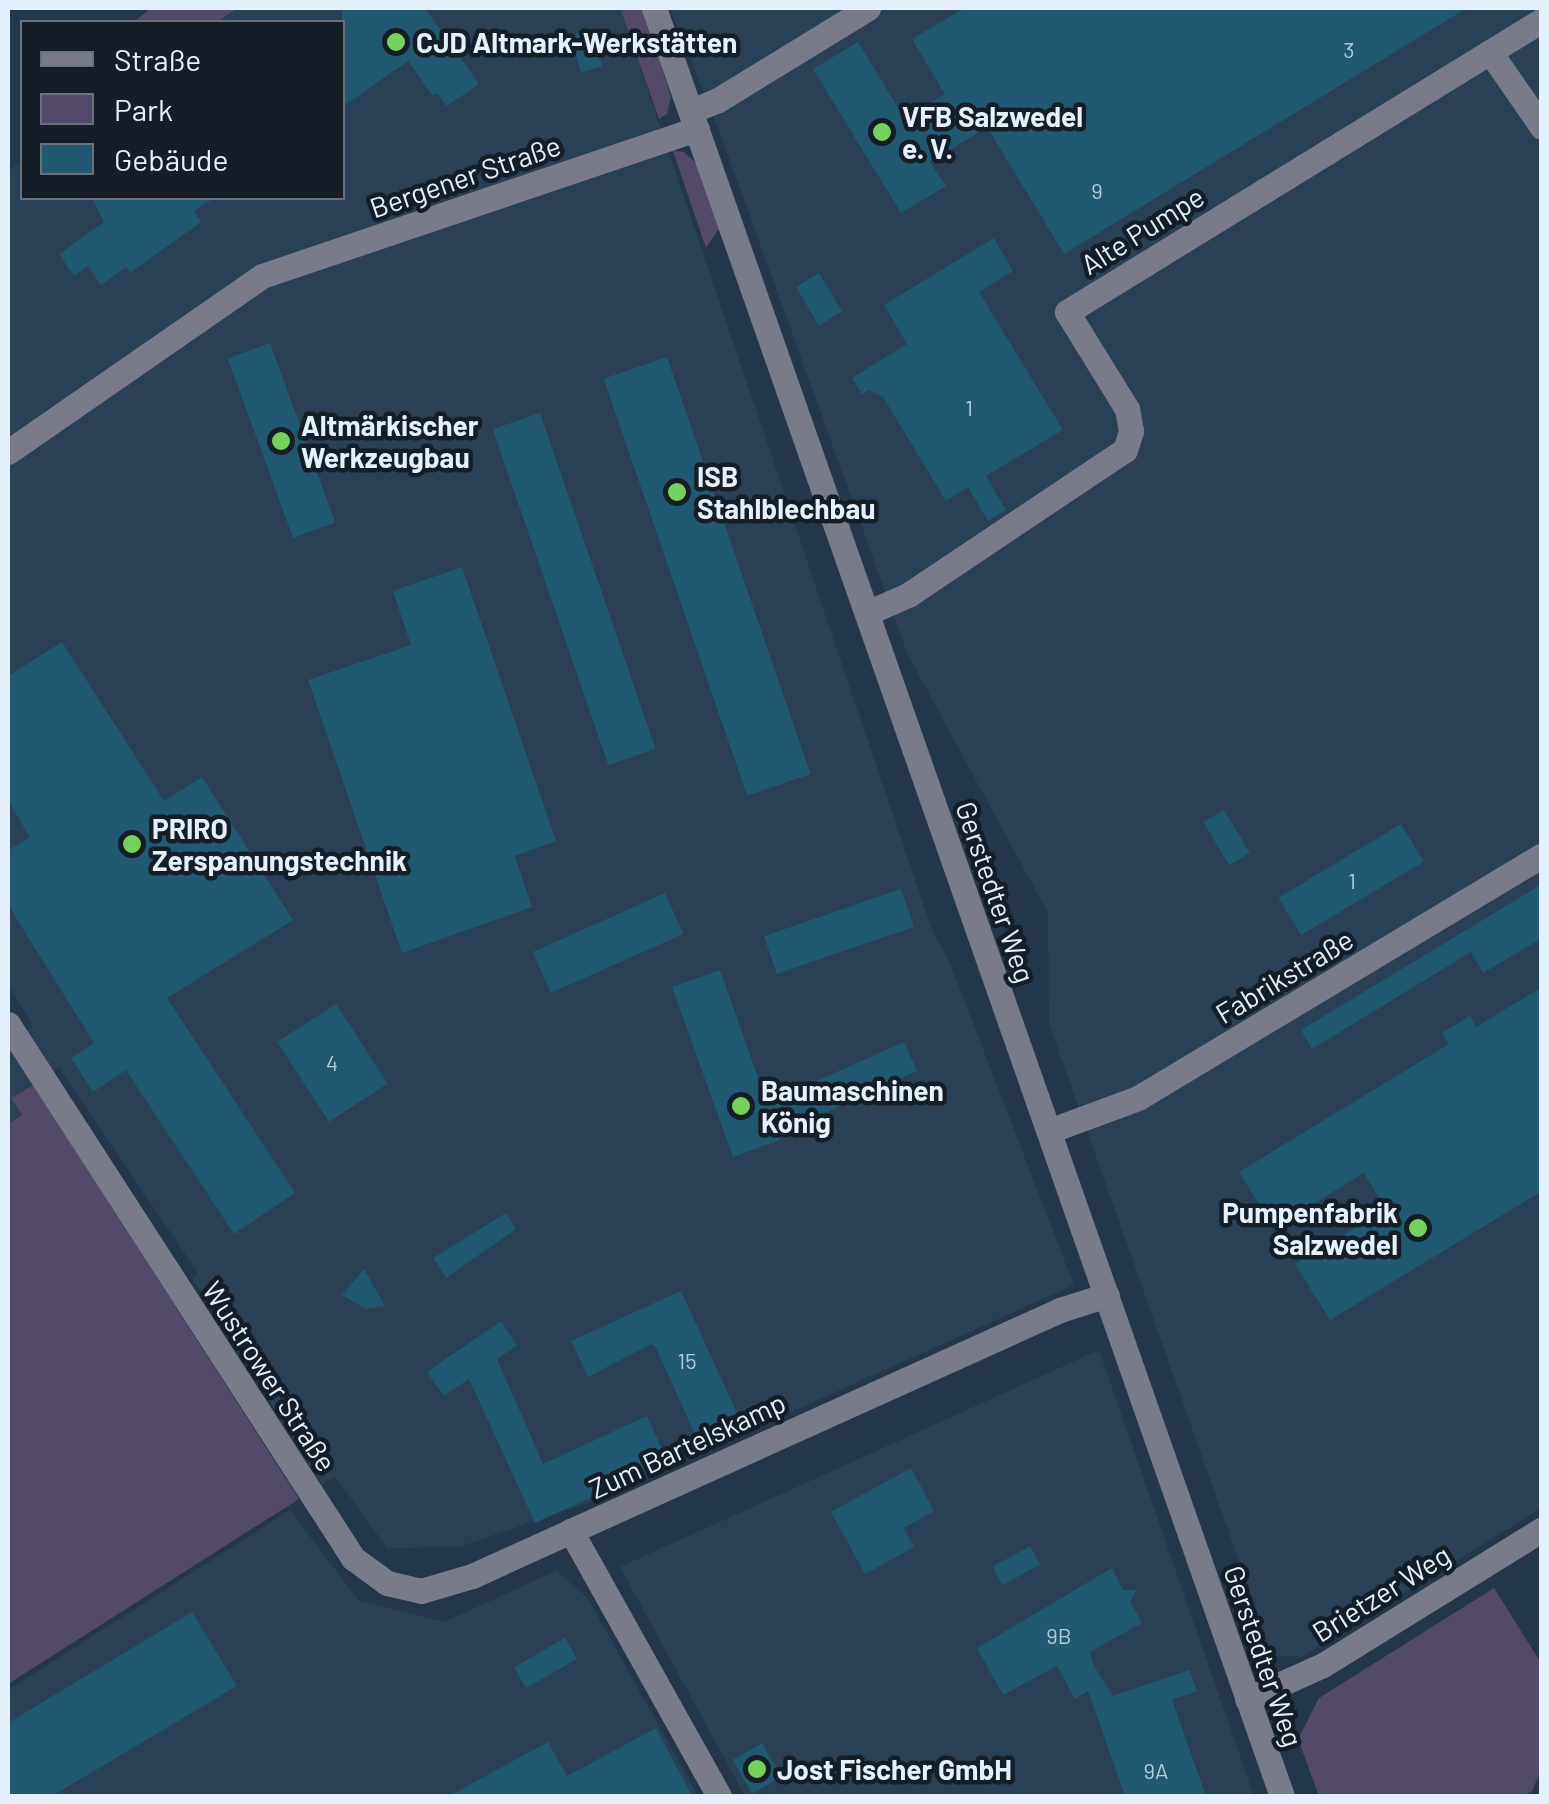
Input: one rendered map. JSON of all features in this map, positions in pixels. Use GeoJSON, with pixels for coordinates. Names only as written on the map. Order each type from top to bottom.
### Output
{"type":"FeatureCollection","features":[{"type":"Feature","properties":{"kind":"street","name":"Gerstedter Weg"},"geometry":{"type":"LineString","coordinates":[[654,8],[1282,1796]]}},
{"type":"Feature","properties":{"kind":"street"},"geometry":{"type":"LineString","coordinates":[[694,120],[718,100],[868,8]]}},
{"type":"Feature","properties":{"kind":"street","name":"Alte Pumpe"},"geometry":{"type":"LineString","coordinates":[[867,613],[908,595],[1125,450],[1131,432],[1128,409],[1067,312],[1542,20]]}},
{"type":"Feature","properties":{"kind":"street"},"geometry":{"type":"LineString","coordinates":[[1490,52],[1542,127]]}},
{"type":"Feature","properties":{"kind":"street","name":"Bergener Straße"},"geometry":{"type":"LineString","coordinates":[[8,452],[262,276],[694,120]]}},
{"type":"Feature","properties":{"kind":"street","name":"Fabrikstraße"},"geometry":{"type":"LineString","coordinates":[[1049,1131],[1138,1098],[1542,856]]}},
{"type":"Feature","properties":{"kind":"street","name":"Wustrower Straße"},"geometry":{"type":"LineString","coordinates":[[8,1024],[352,1558],[387,1583],[422,1591],[472,1576],[572,1531]]}},
{"type":"Feature","properties":{"kind":"street","name":"Zum Bartelskamp"},"geometry":{"type":"LineString","coordinates":[[719,1796],[572,1531],[1042,1318],[1107,1295]]}},
{"type":"Feature","properties":{"kind":"street","name":"Brietzer Weg"},"geometry":{"type":"LineString","coordinates":[[1247,1698],[1323,1664],[1542,1529]]}},
{"type":"Feature","properties":{"kind":"shaded area"},"geometry":{"type":"Polygon","coordinates":[[[238,8],[620,8],[932,930],[950,963],[1074,1285],[593,1501],[459,1547],[387,1548],[335,1476],[322,1484],[192,1278],[198,1273],[59,1067],[12,1098],[22,1115],[8,1124],[8,1044],[33,1026],[8,984],[8,171],[20,162],[20,200],[345,200],[345,20],[220,20],[238,8]]]}},
{"type":"Feature","properties":{"kind":"shaded area"},"geometry":{"type":"Polygon","coordinates":[[[670,8],[1541,8],[1541,1508],[1302,1657],[1272,1655],[1049,1023],[1048,913],[908,655],[720,133],[670,8]]]}},
{"type":"Feature","properties":{"kind":"shaded area"},"geometry":{"type":"Polygon","coordinates":[[[1099,1350],[1254,1796],[745,1796],[620,1567],[1099,1350]]]}},
{"type":"Feature","properties":{"kind":"shaded area"},"geometry":{"type":"Polygon","coordinates":[[[290,1510],[359,1601],[444,1622],[556,1571],[587,1597],[698,1796],[8,1796],[8,1690],[290,1510]]]}},
{"type":"Feature","properties":{"kind":"green space"},"geometry":{"type":"Polygon","coordinates":[[[152,8],[238,8],[220,20],[136,20],[152,8]]]}},
{"type":"Feature","properties":{"kind":"green space"},"geometry":{"type":"Polygon","coordinates":[[[620,8],[643,8],[671,97],[667,114],[659,119],[620,8]]]}},
{"type":"Feature","properties":{"kind":"green space"},"geometry":{"type":"Polygon","coordinates":[[[673,151],[684,152],[698,165],[720,227],[706,248],[673,151]]]}},
{"type":"Feature","properties":{"kind":"green space"},"geometry":{"type":"Polygon","coordinates":[[[33,1085],[299,1499],[8,1684],[8,1124],[22,1115],[11,1098],[33,1085]]]}},
{"type":"Feature","properties":{"kind":"green space"},"geometry":{"type":"Polygon","coordinates":[[[1494,1588],[1541,1663],[1541,1770],[1532,1791],[1523,1796],[1319,1796],[1298,1739],[1319,1698],[1494,1588]]]}},
{"type":"Feature","properties":{"kind":"building","name":"CJD Altmark-Werkstätten"},"geometry":{"type":"Polygon","coordinates":[[[342,8],[425,8],[479,84],[447,106],[437,93],[433,96],[408,61],[345,105],[342,8]]]}},
{"type":"Feature","properties":{"kind":"building"},"geometry":{"type":"Polygon","coordinates":[[[965,8],[1467,8],[1064,254],[987,127],[930,162],[946,186],[901,213],[813,69],[858,42],[905,119],[945,94],[912,39],[965,8]]]}},
{"type":"Feature","properties":{"kind":"building"},"geometry":{"type":"Polygon","coordinates":[[[591,30],[602,66],[581,73],[570,36],[591,30]]]}},
{"type":"Feature","properties":{"kind":"building"},"geometry":{"type":"Polygon","coordinates":[[[93,200],[211,200],[194,211],[201,222],[130,273],[126,267],[101,285],[88,266],[74,276],[59,254],[104,222],[93,200]]]}},
{"type":"Feature","properties":{"kind":"building"},"geometry":{"type":"Polygon","coordinates":[[[994,238],[1013,271],[979,292],[1063,430],[986,476],[1006,510],[988,521],[968,487],[946,501],[883,397],[869,390],[862,394],[852,378],[907,344],[884,305],[994,238]]]}},
{"type":"Feature","properties":{"kind":"building"},"geometry":{"type":"Polygon","coordinates":[[[819,273],[842,312],[819,325],[796,287],[819,273]]]}},
{"type":"Feature","properties":{"kind":"building","name":"Altmärkischer Werkzeugbau"},"geometry":{"type":"Polygon","coordinates":[[[270,343],[335,522],[293,538],[228,358],[270,343]]]}},
{"type":"Feature","properties":{"kind":"building"},"geometry":{"type":"Polygon","coordinates":[[[667,357],[811,774],[747,796],[604,379],[667,357]]]}},
{"type":"Feature","properties":{"kind":"building"},"geometry":{"type":"Polygon","coordinates":[[[540,413],[656,749],[608,765],[493,429],[540,413]]]}},
{"type":"Feature","properties":{"kind":"building"},"geometry":{"type":"Polygon","coordinates":[[[462,567],[556,841],[515,856],[532,907],[402,953],[308,680],[411,645],[393,591],[462,567]]]}},
{"type":"Feature","properties":{"kind":"building","name":"PRIRO Zerspanungstechnik"},"geometry":{"type":"Polygon","coordinates":[[[62,642],[164,801],[202,777],[293,920],[167,998],[295,1193],[234,1234],[126,1070],[93,1092],[71,1058],[94,1043],[8,905],[8,851],[30,837],[8,801],[8,676],[62,642]]]}},
{"type":"Feature","properties":{"kind":"building"},"geometry":{"type":"Polygon","coordinates":[[[1224,810],[1250,853],[1229,865],[1203,822],[1224,810]]]}},
{"type":"Feature","properties":{"kind":"building"},"geometry":{"type":"Polygon","coordinates":[[[1401,824],[1424,862],[1301,935],[1278,898],[1401,824]]]}},
{"type":"Feature","properties":{"kind":"building"},"geometry":{"type":"Polygon","coordinates":[[[1542,884],[1542,938],[1483,973],[1471,952],[1312,1049],[1301,1030],[1542,884]]]}},
{"type":"Feature","properties":{"kind":"building"},"geometry":{"type":"Polygon","coordinates":[[[901,889],[914,927],[777,974],[764,936],[901,889]]]}},
{"type":"Feature","properties":{"kind":"building"},"geometry":{"type":"Polygon","coordinates":[[[665,893],[683,934],[551,993],[533,952],[665,893]]]}},
{"type":"Feature","properties":{"kind":"building"},"geometry":{"type":"Polygon","coordinates":[[[720,970],[767,1103],[904,1042],[917,1071],[778,1134],[780,1140],[733,1157],[672,987],[720,970]]]}},
{"type":"Feature","properties":{"kind":"building"},"geometry":{"type":"Polygon","coordinates":[[[1542,987],[1542,1191],[1330,1320],[1295,1264],[1386,1209],[1364,1173],[1274,1228],[1239,1172],[1449,1044],[1442,1033],[1470,1016],[1476,1027],[1542,987]]]}},
{"type":"Feature","properties":{"kind":"building"},"geometry":{"type":"Polygon","coordinates":[[[336,1004],[388,1084],[329,1122],[277,1042],[336,1004]]]}},
{"type":"Feature","properties":{"kind":"building"},"geometry":{"type":"Polygon","coordinates":[[[506,1213],[516,1229],[446,1278],[433,1258],[506,1213]]]}},
{"type":"Feature","properties":{"kind":"building"},"geometry":{"type":"Polygon","coordinates":[[[364,1269],[385,1306],[366,1309],[342,1295],[364,1269]]]}},
{"type":"Feature","properties":{"kind":"building"},"geometry":{"type":"Polygon","coordinates":[[[681,1291],[743,1426],[700,1445],[655,1346],[651,1344],[588,1377],[571,1341],[681,1291]]]}},
{"type":"Feature","properties":{"kind":"building"},"geometry":{"type":"Polygon","coordinates":[[[501,1321],[517,1345],[497,1359],[543,1464],[647,1416],[668,1462],[535,1523],[469,1379],[444,1396],[427,1372],[501,1321]]]}},
{"type":"Feature","properties":{"kind":"building"},"geometry":{"type":"Polygon","coordinates":[[[911,1468],[934,1511],[904,1528],[914,1547],[865,1574],[831,1512],[911,1468]]]}},
{"type":"Feature","properties":{"kind":"building"},"geometry":{"type":"Polygon","coordinates":[[[1030,1546],[1040,1564],[1003,1585],[992,1567],[1030,1546]]]}},
{"type":"Feature","properties":{"kind":"building"},"geometry":{"type":"Polygon","coordinates":[[[1112,1568],[1123,1590],[1137,1590],[1130,1602],[1142,1623],[1090,1652],[1094,1666],[1113,1696],[1189,1670],[1197,1691],[1172,1700],[1206,1796],[1125,1796],[1088,1691],[1075,1699],[1057,1666],[1003,1695],[977,1648],[1112,1568]]]}},
{"type":"Feature","properties":{"kind":"building"},"geometry":{"type":"Polygon","coordinates":[[[192,1612],[237,1686],[52,1796],[8,1796],[8,1723],[192,1612]]]}},
{"type":"Feature","properties":{"kind":"building"},"geometry":{"type":"Polygon","coordinates":[[[565,1638],[577,1659],[526,1688],[514,1668],[565,1638]]]}},
{"type":"Feature","properties":{"kind":"building"},"geometry":{"type":"Polygon","coordinates":[[[656,1728],[692,1796],[449,1796],[548,1742],[567,1776],[656,1728]]]}},
{"type":"Feature","properties":{"kind":"building","name":"Jost Fischer GmbH"},"geometry":{"type":"Polygon","coordinates":[[[762,1743],[782,1777],[752,1794],[733,1760],[762,1743]]]}},
{"type":"Feature","properties":{"kind":"place","name":"CJD Altmark-Werkstätten"},"geometry":{"type":"Point","coordinates":[396,42]}},
{"type":"Feature","properties":{"kind":"place","name":"VFB Salzwedel e. V."},"geometry":{"type":"Point","coordinates":[882,132]}},
{"type":"Feature","properties":{"kind":"place","name":"Altmärkischer Werkzeugbau"},"geometry":{"type":"Point","coordinates":[281,441]}},
{"type":"Feature","properties":{"kind":"place","name":"ISB Stahlblechbau"},"geometry":{"type":"Point","coordinates":[677,492]}},
{"type":"Feature","properties":{"kind":"place","name":"PRIRO Zerspanungstechnik"},"geometry":{"type":"Point","coordinates":[132,844]}},
{"type":"Feature","properties":{"kind":"place","name":"Baumaschinen König"},"geometry":{"type":"Point","coordinates":[741,1106]}},
{"type":"Feature","properties":{"kind":"place","name":"Pumpenfabrik Salzwedel"},"geometry":{"type":"Point","coordinates":[1418,1228]}},
{"type":"Feature","properties":{"kind":"place","name":"Jost Fischer GmbH"},"geometry":{"type":"Point","coordinates":[757,1769]}}]}
